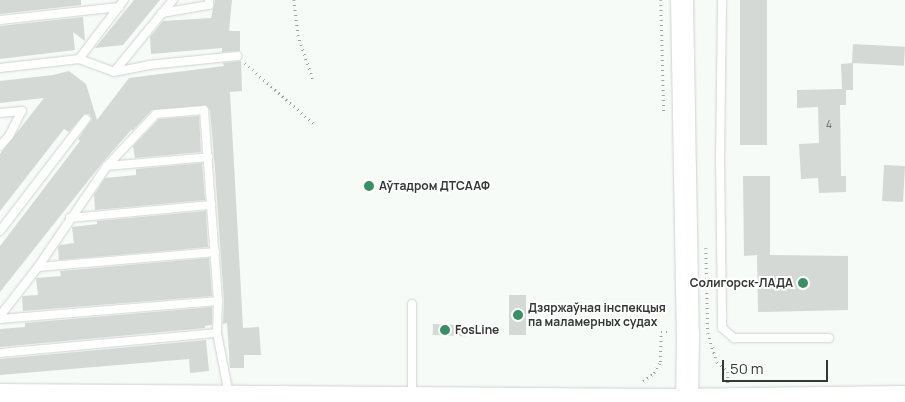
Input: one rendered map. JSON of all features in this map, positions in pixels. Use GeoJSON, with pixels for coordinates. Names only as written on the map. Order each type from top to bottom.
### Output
{"type":"FeatureCollection","features":[{"type":"Feature","properties":{"kind":"main road"},"geometry":{"type":"LineString","coordinates":[[682,0],[687,401]]}},
{"type":"Feature","properties":{"kind":"main road"},"geometry":{"type":"LineString","coordinates":[[0,395],[230,397],[304,400],[687,401],[881,400],[905,397]]}},
{"type":"Feature","properties":{"kind":"lane"},"geometry":{"type":"LineString","coordinates":[[79,59],[124,0]]}},
{"type":"Feature","properties":{"kind":"lane"},"geometry":{"type":"LineString","coordinates":[[114,72],[173,0]]}},
{"type":"Feature","properties":{"kind":"lane"},"geometry":{"type":"LineString","coordinates":[[162,13],[209,5],[209,0]]}},
{"type":"Feature","properties":{"kind":"lane"},"geometry":{"type":"LineString","coordinates":[[722,0],[720,155],[722,328],[734,338],[829,338]]}},
{"type":"Feature","properties":{"kind":"lane"},"geometry":{"type":"LineString","coordinates":[[0,20],[119,7]]}},
{"type":"Feature","properties":{"kind":"lane"},"geometry":{"type":"LineString","coordinates":[[0,68],[79,59],[114,72],[149,65],[238,56]]}},
{"type":"Feature","properties":{"kind":"lane"},"geometry":{"type":"LineString","coordinates":[[0,318],[38,267],[107,166],[156,114],[204,110],[209,157],[218,301],[217,333],[230,397]]}},
{"type":"Feature","properties":{"kind":"lane"},"geometry":{"type":"LineString","coordinates":[[0,113],[22,111],[9,136],[0,146]]}},
{"type":"Feature","properties":{"kind":"lane"},"geometry":{"type":"LineString","coordinates":[[0,230],[86,119]]}},
{"type":"Feature","properties":{"kind":"lane"},"geometry":{"type":"LineString","coordinates":[[107,166],[209,157]]}},
{"type":"Feature","properties":{"kind":"lane"},"geometry":{"type":"LineString","coordinates":[[70,218],[211,205]]}},
{"type":"Feature","properties":{"kind":"lane"},"geometry":{"type":"LineString","coordinates":[[38,267],[215,252]]}},
{"type":"Feature","properties":{"kind":"lane"},"geometry":{"type":"LineString","coordinates":[[0,318],[218,301]]}},
{"type":"Feature","properties":{"kind":"lane"},"geometry":{"type":"LineString","coordinates":[[412,304],[412,400]]}},
{"type":"Feature","properties":{"kind":"lane"},"geometry":{"type":"LineString","coordinates":[[0,353],[217,333]]}},
{"type":"Feature","properties":{"kind":"path"},"geometry":{"type":"LineString","coordinates":[[294,0],[298,35],[313,79]]}},
{"type":"Feature","properties":{"kind":"path"},"geometry":{"type":"LineString","coordinates":[[238,56],[315,125]]}},
{"type":"Feature","properties":{"kind":"path"},"geometry":{"type":"LineString","coordinates":[[706,245],[708,334],[717,362],[728,372]]}},
{"type":"Feature","properties":{"kind":"path"},"geometry":{"type":"LineString","coordinates":[[641,383],[654,373],[660,362],[661,332],[670,332]]}},
{"type":"Feature","properties":{"kind":"building"},"geometry":{"type":"Polygon","coordinates":[[[0,0],[81,0],[81,5],[0,14],[0,0]]]}},
{"type":"Feature","properties":{"kind":"building"},"geometry":{"type":"Polygon","coordinates":[[[134,0],[160,0],[123,45],[95,48],[134,0]]]}},
{"type":"Feature","properties":{"kind":"building"},"geometry":{"type":"Polygon","coordinates":[[[215,0],[232,0],[229,31],[240,31],[240,51],[222,52],[222,48],[151,54],[150,37],[163,21],[211,18],[215,0]]]}},
{"type":"Feature","properties":{"kind":"building"},"geometry":{"type":"Polygon","coordinates":[[[740,0],[767,0],[767,145],[740,145],[740,0]]]}},
{"type":"Feature","properties":{"kind":"building"},"geometry":{"type":"Polygon","coordinates":[[[83,17],[85,41],[73,32],[75,50],[0,59],[0,26],[83,17]]]}},
{"type":"Feature","properties":{"kind":"building"},"geometry":{"type":"Polygon","coordinates":[[[853,44],[905,47],[904,66],[852,63],[853,44]]]}},
{"type":"Feature","properties":{"kind":"building"},"geometry":{"type":"Polygon","coordinates":[[[241,61],[242,91],[230,92],[243,328],[259,327],[261,355],[244,355],[244,368],[230,368],[227,323],[223,324],[224,301],[210,110],[206,105],[152,110],[132,131],[132,129],[103,162],[0,292],[0,246],[80,141],[78,139],[92,119],[89,114],[84,114],[69,132],[64,129],[0,211],[0,154],[44,98],[0,103],[0,81],[53,75],[69,71],[86,84],[97,120],[129,78],[224,66],[223,63],[241,61]]]}},
{"type":"Feature","properties":{"kind":"building"},"geometry":{"type":"Polygon","coordinates":[[[853,63],[853,90],[846,90],[846,105],[840,105],[841,176],[846,176],[846,192],[819,193],[818,178],[801,179],[799,144],[819,143],[818,107],[797,108],[797,90],[842,89],[841,64],[853,63]]]}},
{"type":"Feature","properties":{"kind":"building"},"geometry":{"type":"Polygon","coordinates":[[[199,116],[201,152],[135,158],[133,146],[159,119],[199,116]]]}},
{"type":"Feature","properties":{"kind":"building"},"geometry":{"type":"Polygon","coordinates":[[[202,163],[205,200],[95,210],[94,195],[105,178],[136,175],[136,169],[202,163]]]}},
{"type":"Feature","properties":{"kind":"building"},"geometry":{"type":"Polygon","coordinates":[[[884,165],[905,166],[903,202],[882,201],[884,165]]]}},
{"type":"Feature","properties":{"kind":"building","name":"Солигорск-ЛАДА"},"geometry":{"type":"Polygon","coordinates":[[[743,176],[770,176],[770,255],[848,256],[848,310],[758,312],[757,255],[744,256],[743,176]]]}},
{"type":"Feature","properties":{"kind":"building"},"geometry":{"type":"Polygon","coordinates":[[[206,211],[208,247],[59,260],[58,248],[60,245],[74,243],[72,227],[97,224],[97,221],[206,211]]]}},
{"type":"Feature","properties":{"kind":"building"},"geometry":{"type":"Polygon","coordinates":[[[209,258],[212,296],[23,311],[22,296],[38,295],[36,278],[61,276],[60,271],[209,258]]]}},
{"type":"Feature","properties":{"kind":"building","name":"Дзяржаўная інспекцыя па маламерных судах"},"geometry":{"type":"Polygon","coordinates":[[[509,295],[526,295],[526,335],[509,335],[509,295]]]}},
{"type":"Feature","properties":{"kind":"building"},"geometry":{"type":"Polygon","coordinates":[[[212,307],[212,325],[205,326],[205,328],[0,347],[0,329],[25,327],[25,323],[212,307]]]}},
{"type":"Feature","properties":{"kind":"building","name":"FosLine"},"geometry":{"type":"Polygon","coordinates":[[[433,324],[466,325],[466,336],[433,335],[433,324]]]}},
{"type":"Feature","properties":{"kind":"building"},"geometry":{"type":"Polygon","coordinates":[[[206,340],[209,371],[190,373],[189,359],[0,375],[0,359],[206,340]]]}},
{"type":"Feature","properties":{"kind":"place","name":"Аўтадром ДТСААФ"},"geometry":{"type":"Point","coordinates":[369,186]}},
{"type":"Feature","properties":{"kind":"place","name":"Солигорск-ЛАДА"},"geometry":{"type":"Point","coordinates":[803,283]}},
{"type":"Feature","properties":{"kind":"place","name":"Дзяржаўная інспекцыя па маламерных судах"},"geometry":{"type":"Point","coordinates":[518,315]}},
{"type":"Feature","properties":{"kind":"place","name":"FosLine"},"geometry":{"type":"Point","coordinates":[445,330]}}]}
